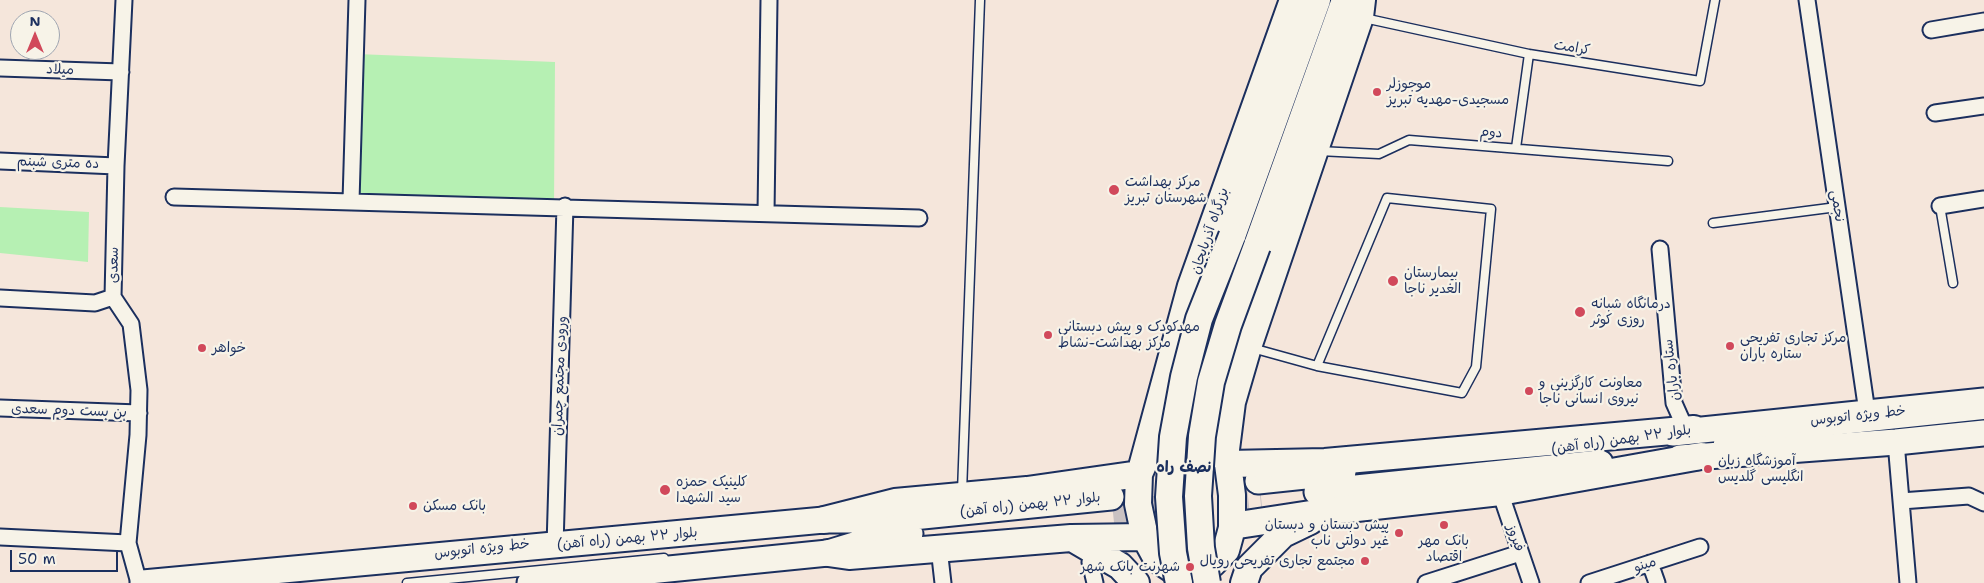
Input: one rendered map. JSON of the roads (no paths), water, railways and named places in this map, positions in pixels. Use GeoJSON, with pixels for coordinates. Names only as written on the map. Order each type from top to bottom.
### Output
{"type":"FeatureCollection","features":[{"type":"Feature","properties":{"kind":"highway","name":"بزرگراه آذربایجان"},"geometry":{"type":"LineString","coordinates":[[1140,470],[1172,349],[1204,246],[1293,0]]}},
{"type":"Feature","properties":{"kind":"highway","name":"بزرگراه آذربایجان"},"geometry":{"type":"LineString","coordinates":[[1179,583],[1173,554],[1170,497],[1173,437],[1184,377],[1199,318],[1232,236],[1317,0]]}},
{"type":"Feature","properties":{"kind":"highway"},"geometry":{"type":"LineString","coordinates":[[1226,460],[1232,402],[1248,347],[1314,151],[1356,6]]}},
{"type":"Feature","properties":{"kind":"highway"},"geometry":{"type":"LineString","coordinates":[[1208,583],[1201,548],[1198,496],[1202,436],[1211,382],[1228,325],[1257,246],[1356,6]]}},
{"type":"Feature","properties":{"kind":"highway"},"geometry":{"type":"LineString","coordinates":[[1204,246],[1213,265],[1230,279],[1253,281],[1273,273]]}},
{"type":"Feature","properties":{"kind":"highway"},"geometry":{"type":"LineString","coordinates":[[1156,583],[1138,504],[1140,470],[1151,447],[1164,433],[1185,428],[1205,432],[1219,444],[1226,460],[1232,495],[1234,583]]}},
{"type":"Feature","properties":{"kind":"highway"},"geometry":{"type":"LineString","coordinates":[[1226,460],[1325,462],[1693,443]]}},
{"type":"Feature","properties":{"kind":"highway"},"geometry":{"type":"LineString","coordinates":[[1232,527],[1330,511],[1500,492],[1621,472],[1693,443]]}},
{"type":"Feature","properties":{"kind":"highway"},"geometry":{"type":"LineString","coordinates":[[824,520],[895,502],[1027,490],[1140,470]]}},
{"type":"Feature","properties":{"kind":"highway"},"geometry":{"type":"LineString","coordinates":[[1244,583],[1249,568],[1283,534],[1330,511]]}},
{"type":"Feature","properties":{"kind":"highway"},"geometry":{"type":"LineString","coordinates":[[1145,538],[1157,560],[1172,569],[1192,572],[1212,564],[1226,550],[1232,527]]}},
{"type":"Feature","properties":{"kind":"highway"},"geometry":{"type":"LineString","coordinates":[[828,553],[849,556],[1071,538],[1145,538]]}},
{"type":"Feature","properties":{"kind":"highway"},"geometry":{"type":"LineString","coordinates":[[1071,538],[1098,551],[1120,566],[1136,583]]}},
{"type":"Feature","properties":{"kind":"main road","name":"بلوار ۲۲ بهمن (راه آهن)"},"geometry":{"type":"LineString","coordinates":[[1260,489],[1602,457],[1867,412],[1984,401]]}},
{"type":"Feature","properties":{"kind":"main road","name":"بلوار ۲۲ بهمن (راه آهن)"},"geometry":{"type":"LineString","coordinates":[[1693,443],[1896,442],[1984,432]]}},
{"type":"Feature","properties":{"kind":"main road","name":"بلوار ۲۲ بهمن (راه آهن)"},"geometry":{"type":"LineString","coordinates":[[143,583],[824,520],[883,520],[1112,505],[884,536],[828,553],[530,583]]}},
{"type":"Feature","properties":{"kind":"street","name":"سعدی"},"geometry":{"type":"LineString","coordinates":[[124,0],[116,166],[113,297],[131,324],[139,390],[139,413],[128,543],[139,583]]}},
{"type":"Feature","properties":{"kind":"street"},"geometry":{"type":"LineString","coordinates":[[351,201],[357,0]]}},
{"type":"Feature","properties":{"kind":"street"},"geometry":{"type":"LineString","coordinates":[[766,213],[769,0]]}},
{"type":"Feature","properties":{"kind":"street","name":"نجمی"},"geometry":{"type":"LineString","coordinates":[[1807,0],[1867,412]]}},
{"type":"Feature","properties":{"kind":"street"},"geometry":{"type":"LineString","coordinates":[[1931,30],[1984,21]]}},
{"type":"Feature","properties":{"kind":"street","name":"میلاد"},"geometry":{"type":"LineString","coordinates":[[0,68],[121,72]]}},
{"type":"Feature","properties":{"kind":"street"},"geometry":{"type":"LineString","coordinates":[[1935,113],[1984,106]]}},
{"type":"Feature","properties":{"kind":"street","name":"ده متری شبنم"},"geometry":{"type":"LineString","coordinates":[[0,161],[116,166]]}},
{"type":"Feature","properties":{"kind":"street"},"geometry":{"type":"LineString","coordinates":[[174,197],[565,206],[919,218]]}},
{"type":"Feature","properties":{"kind":"street"},"geometry":{"type":"LineString","coordinates":[[1940,206],[1984,199]]}},
{"type":"Feature","properties":{"kind":"street","name":"ورودی مجتمع چمران"},"geometry":{"type":"LineString","coordinates":[[554,546],[565,206]]}},
{"type":"Feature","properties":{"kind":"street","name":"ستاره باران"},"geometry":{"type":"LineString","coordinates":[[1660,249],[1674,403],[1693,443]]}},
{"type":"Feature","properties":{"kind":"street"},"geometry":{"type":"LineString","coordinates":[[0,298],[94,303],[113,297]]}},
{"type":"Feature","properties":{"kind":"street","name":"بن بست دوم سعدی"},"geometry":{"type":"LineString","coordinates":[[0,408],[139,413]]}},
{"type":"Feature","properties":{"kind":"street"},"geometry":{"type":"LineString","coordinates":[[1896,442],[1908,583]]}},
{"type":"Feature","properties":{"kind":"street","name":"فیروز"},"geometry":{"type":"LineString","coordinates":[[1500,492],[1531,583]]}},
{"type":"Feature","properties":{"kind":"street"},"geometry":{"type":"LineString","coordinates":[[1901,501],[1969,496],[1984,503]]}},
{"type":"Feature","properties":{"kind":"street"},"geometry":{"type":"LineString","coordinates":[[0,537],[128,543]]}},
{"type":"Feature","properties":{"kind":"street","name":"مینو"},"geometry":{"type":"LineString","coordinates":[[1589,583],[1700,546]]}},
{"type":"Feature","properties":{"kind":"street"},"geometry":{"type":"LineString","coordinates":[[939,548],[943,583]]}},
{"type":"Feature","properties":{"kind":"street"},"geometry":{"type":"LineString","coordinates":[[1426,583],[1520,552]]}},
{"type":"Feature","properties":{"kind":"street"},"geometry":{"type":"LineString","coordinates":[[1090,562],[1095,583]]}},
{"type":"Feature","properties":{"kind":"street"},"geometry":{"type":"LineString","coordinates":[[1650,563],[1656,583]]}},
{"type":"Feature","properties":{"kind":"lane"},"geometry":{"type":"LineString","coordinates":[[962,496],[980,0]]}},
{"type":"Feature","properties":{"kind":"lane","name":"کرامت"},"geometry":{"type":"LineString","coordinates":[[1356,6],[1529,54],[1700,81],[1716,0]]}},
{"type":"Feature","properties":{"kind":"lane"},"geometry":{"type":"LineString","coordinates":[[1516,148],[1529,54]]}},
{"type":"Feature","properties":{"kind":"lane","name":"دوم"},"geometry":{"type":"LineString","coordinates":[[1314,151],[1379,154],[1409,140],[1668,161]]}},
{"type":"Feature","properties":{"kind":"lane"},"geometry":{"type":"LineString","coordinates":[[1248,347],[1317,366],[1462,393],[1476,367],[1491,209],[1387,198],[1317,366]]}},
{"type":"Feature","properties":{"kind":"lane"},"geometry":{"type":"LineString","coordinates":[[1940,206],[1953,283]]}},
{"type":"Feature","properties":{"kind":"lane"},"geometry":{"type":"LineString","coordinates":[[1713,223],[1837,207]]}},
{"type":"Feature","properties":{"kind":"lane","name":"خط ویژه اتوبوس"},"geometry":{"type":"LineString","coordinates":[[1693,443],[1734,441],[1984,415]]}},
{"type":"Feature","properties":{"kind":"lane"},"geometry":{"type":"LineString","coordinates":[[1602,457],[1626,444]]}},
{"type":"Feature","properties":{"kind":"lane"},"geometry":{"type":"LineString","coordinates":[[679,542],[748,528]]}},
{"type":"Feature","properties":{"kind":"lane","name":"خط ویژه اتوبوس"},"geometry":{"type":"LineString","coordinates":[[408,583],[652,558],[671,558]]}},
{"type":"Feature","properties":{"kind":"lane"},"geometry":{"type":"LineString","coordinates":[[681,559],[750,560]]}},
{"type":"Feature","properties":{"kind":"tunnel"},"geometry":{"type":"LineString","coordinates":[[1113,513],[1261,497]]}},
{"type":"Feature","properties":{"kind":"place","name":"موجوزلر مسجیدی-مهدیه تبریز"},"geometry":{"type":"Point","coordinates":[1377,92]}},
{"type":"Feature","properties":{"kind":"place","name":"مرکز بهداشت شهرستان تبریز"},"geometry":{"type":"Point","coordinates":[1114,190]}},
{"type":"Feature","properties":{"kind":"place","name":"بیمارستان الغدیر ناجا"},"geometry":{"type":"Point","coordinates":[1393,281]}},
{"type":"Feature","properties":{"kind":"place","name":"درمانگاه شبانه روزی کوثر"},"geometry":{"type":"Point","coordinates":[1580,312]}},
{"type":"Feature","properties":{"kind":"place","name":"مهدکودک و پیش دبستانی مرکز بهداشت-نشاط"},"geometry":{"type":"Point","coordinates":[1048,335]}},
{"type":"Feature","properties":{"kind":"place","name":"مرکز تجاری تفریحی ستاره باران"},"geometry":{"type":"Point","coordinates":[1730,346]}},
{"type":"Feature","properties":{"kind":"place","name":"خواهر"},"geometry":{"type":"Point","coordinates":[202,348]}},
{"type":"Feature","properties":{"kind":"place","name":"معاونت کارگزینی و نیروی انسانی ناجا"},"geometry":{"type":"Point","coordinates":[1529,391]}},
{"type":"Feature","properties":{"kind":"place","name":"آموزشگاه زبان انگلیسی گلدیس"},"geometry":{"type":"Point","coordinates":[1708,469]}},
{"type":"Feature","properties":{"kind":"place","name":"کلینیک حمزه سید الشهدا"},"geometry":{"type":"Point","coordinates":[665,490]}},
{"type":"Feature","properties":{"kind":"place","name":"بانک مسکن"},"geometry":{"type":"Point","coordinates":[413,506]}},
{"type":"Feature","properties":{"kind":"place","name":"بانک مهر اقتصاد"},"geometry":{"type":"Point","coordinates":[1444,525]}},
{"type":"Feature","properties":{"kind":"place","name":"پیش دبستان و دبستان غیر دولتی ناب"},"geometry":{"type":"Point","coordinates":[1399,533]}},
{"type":"Feature","properties":{"kind":"place","name":"مجتمع تجاری تفریحی رویال"},"geometry":{"type":"Point","coordinates":[1365,561]}},
{"type":"Feature","properties":{"kind":"place","name":"شهرنت بانک شهر"},"geometry":{"type":"Point","coordinates":[1190,567]}},
{"type":"Feature","properties":{"kind":"district","name":"نصف راه"},"geometry":{"type":"Point","coordinates":[1184,468]}}]}
